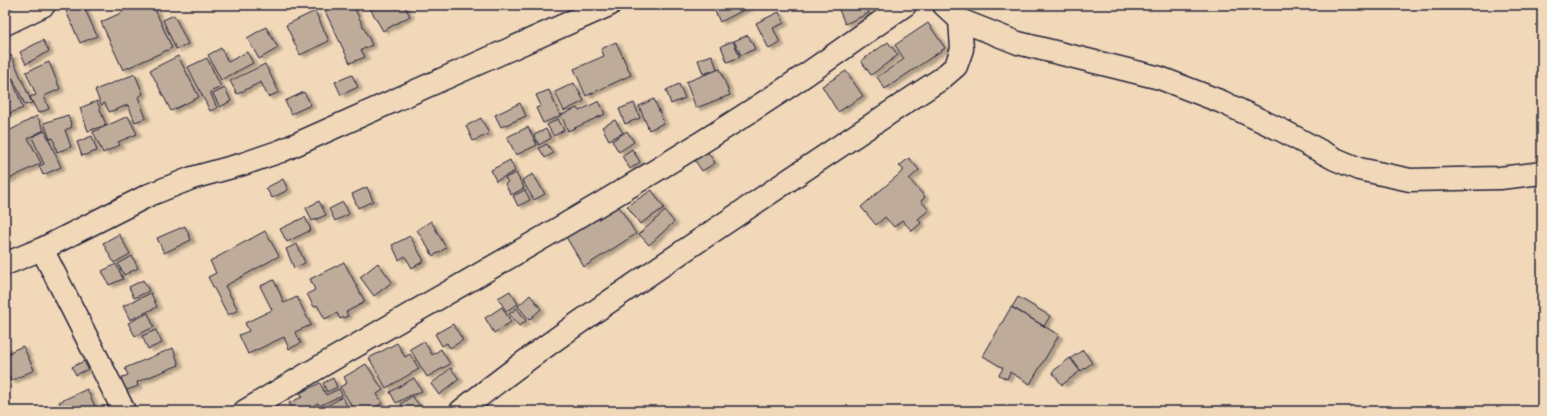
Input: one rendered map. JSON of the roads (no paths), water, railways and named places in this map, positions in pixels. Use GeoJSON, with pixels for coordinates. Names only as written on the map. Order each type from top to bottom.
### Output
{"type":"FeatureCollection","features":[{"type":"Feature","properties":{"kind":"street"},"geometry":{"type":"LineString","coordinates":[[5,24],[44,5]]}},
{"type":"Feature","properties":{"kind":"street"},"geometry":{"type":"LineString","coordinates":[[5,264],[42,249],[149,195],[192,178],[244,164],[281,151],[610,5]]}},
{"type":"Feature","properties":{"kind":"street"},"geometry":{"type":"LineString","coordinates":[[244,411],[671,161],[771,98],[905,5]]}},
{"type":"Feature","properties":{"kind":"street"},"geometry":{"type":"LineString","coordinates":[[944,5],[960,20],[1018,43],[1160,78],[1222,102],[1285,132],[1334,159],[1359,169],[1410,180],[1500,178],[1542,173]]}},
{"type":"Feature","properties":{"kind":"street"},"geometry":{"type":"LineString","coordinates":[[461,411],[572,327],[845,142],[941,79],[956,66],[962,49],[960,20]]}},
{"type":"Feature","properties":{"kind":"street"},"geometry":{"type":"LineString","coordinates":[[42,249],[124,411]]}}]}
